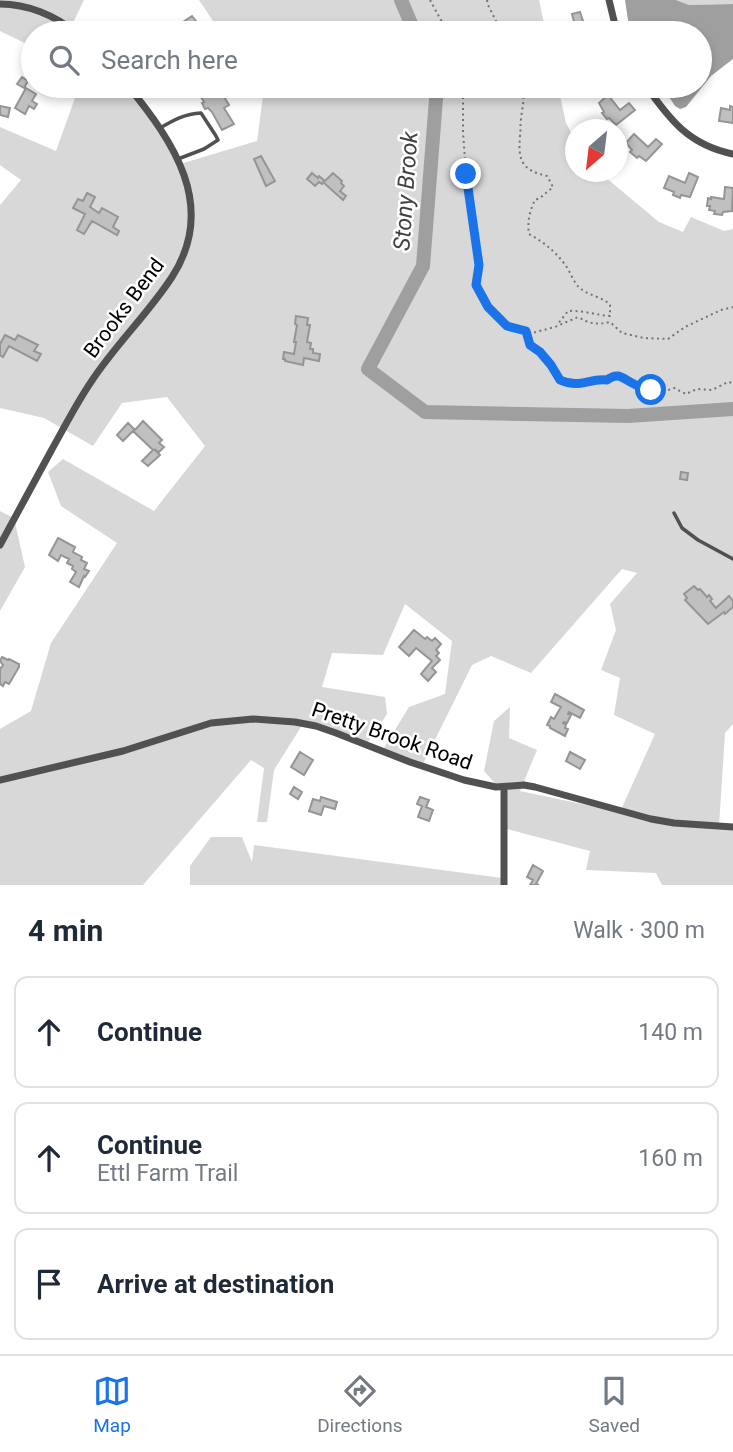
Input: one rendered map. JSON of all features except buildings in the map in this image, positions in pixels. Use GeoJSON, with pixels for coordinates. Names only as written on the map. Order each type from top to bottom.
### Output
{"type":"FeatureCollection","features":[{"type":"Feature","properties":{"kind":"street"},"geometry":{"type":"LineString","coordinates":[[609,0],[614,21]]}},
{"type":"Feature","properties":{"kind":"street"},"geometry":{"type":"LineString","coordinates":[[0,4],[24,6],[57,21]]}},
{"type":"Feature","properties":{"kind":"street","name":"Brooks Bend"},"geometry":{"type":"LineString","coordinates":[[0,545],[78,402],[171,278],[179,265],[188,237],[190,199],[178,159],[160,128],[137,98]]}},
{"type":"Feature","properties":{"kind":"street"},"geometry":{"type":"LineString","coordinates":[[655,98],[678,128],[704,145],[733,154]]}},
{"type":"Feature","properties":{"kind":"street","name":"Pretty Brook Road"},"geometry":{"type":"LineString","coordinates":[[0,780],[123,751],[211,723],[253,719],[285,721],[316,726],[437,772],[477,783],[504,788],[535,786],[651,820],[733,827]]}},
{"type":"Feature","properties":{"kind":"street"},"geometry":{"type":"LineString","coordinates":[[504,788],[504,885]]}},
{"type":"Feature","properties":{"kind":"lane"},"geometry":{"type":"LineString","coordinates":[[160,128],[177,118],[201,113],[216,136],[218,140],[213,144],[178,159]]}},
{"type":"Feature","properties":{"kind":"lane"},"geometry":{"type":"LineString","coordinates":[[674,513],[682,528],[733,559]]}},
{"type":"Feature","properties":{"kind":"path"},"geometry":{"type":"LineString","coordinates":[[429,0],[441,21]]}},
{"type":"Feature","properties":{"kind":"path"},"geometry":{"type":"LineString","coordinates":[[487,0],[496,21]]}},
{"type":"Feature","properties":{"kind":"path"},"geometry":{"type":"LineString","coordinates":[[463,98],[466,174],[479,265],[476,285],[488,307],[507,326],[532,333],[578,317],[598,325],[610,322],[622,333],[644,338],[668,339],[685,327],[733,307]]}},
{"type":"Feature","properties":{"kind":"path"},"geometry":{"type":"LineString","coordinates":[[524,98],[519,149],[521,159],[529,170],[547,176],[553,187],[532,206],[529,234],[559,256],[580,288],[610,305],[610,316],[568,311],[555,327]]}},
{"type":"Feature","properties":{"kind":"path"},"geometry":{"type":"LineString","coordinates":[[526,331],[530,345],[540,352],[560,380],[567,383],[607,380],[618,375],[635,385],[660,393],[674,388],[686,394],[697,389],[712,390],[729,382],[733,383]]}},
{"type":"Feature","properties":{"kind":"shaded area"},"geometry":{"type":"Polygon","coordinates":[[[0,0],[84,0],[74,21],[21,21],[21,41],[0,31],[0,0]]]}},
{"type":"Feature","properties":{"kind":"shaded area"},"geometry":{"type":"Polygon","coordinates":[[[199,0],[539,0],[543,21],[213,21],[199,0]]]}},
{"type":"Feature","properties":{"kind":"shaded area"},"geometry":{"type":"Polygon","coordinates":[[[625,0],[676,0],[689,5],[733,4],[733,59],[712,75],[712,21],[628,20],[625,0]]]}},
{"type":"Feature","properties":{"kind":"shaded area"},"geometry":{"type":"Polygon","coordinates":[[[676,0],[733,0],[733,4],[689,5],[676,0]]]}},
{"type":"Feature","properties":{"kind":"shaded area"},"geometry":{"type":"Polygon","coordinates":[[[75,98],[135,98],[180,164],[257,141],[263,98],[561,98],[565,119],[565,182],[611,182],[659,222],[683,232],[691,217],[724,231],[733,229],[733,724],[725,733],[719,826],[733,828],[733,885],[662,885],[656,873],[586,870],[590,851],[503,828],[502,791],[484,771],[494,721],[510,707],[509,738],[537,750],[520,791],[620,812],[655,734],[614,715],[620,678],[601,670],[616,630],[610,604],[637,573],[622,569],[531,673],[491,656],[472,665],[421,768],[382,751],[409,707],[445,694],[452,641],[405,604],[383,655],[332,653],[322,687],[385,697],[387,714],[366,745],[304,722],[274,770],[267,822],[257,822],[264,768],[251,760],[143,885],[0,885],[0,729],[31,711],[51,643],[117,543],[61,506],[48,472],[63,459],[154,511],[205,446],[167,397],[122,403],[93,446],[44,418],[0,408],[0,205],[21,180],[0,165],[0,127],[56,151],[75,98]]]}},
{"type":"Feature","properties":{"kind":"shaded area"},"geometry":{"type":"Polygon","coordinates":[[[670,98],[693,98],[686,107],[680,109],[670,98]]]}},
{"type":"Feature","properties":{"kind":"shaded area"},"geometry":{"type":"Polygon","coordinates":[[[0,511],[14,518],[25,567],[0,611],[0,511]]]}},
{"type":"Feature","properties":{"kind":"shaded area"},"geometry":{"type":"Polygon","coordinates":[[[211,837],[242,837],[252,862],[254,845],[502,878],[503,885],[190,885],[190,866],[211,837]]]}},
{"type":"Feature","properties":{"kind":"waterway","name":"Stony Brook"},"geometry":{"type":"LineString","coordinates":[[401,0],[410,21]]}},
{"type":"Feature","properties":{"kind":"waterway","name":"Stony Brook"},"geometry":{"type":"LineString","coordinates":[[436,98],[423,266],[368,369],[425,412],[628,416],[733,409]]}},
{"type":"Feature","properties":{"kind":"route"},"geometry":{"type":"LineString","coordinates":[[466,174],[479,265],[476,285],[488,307],[507,326],[526,331],[530,345],[540,352],[560,380],[576,384],[607,380],[618,375],[651,390]]}}]}
